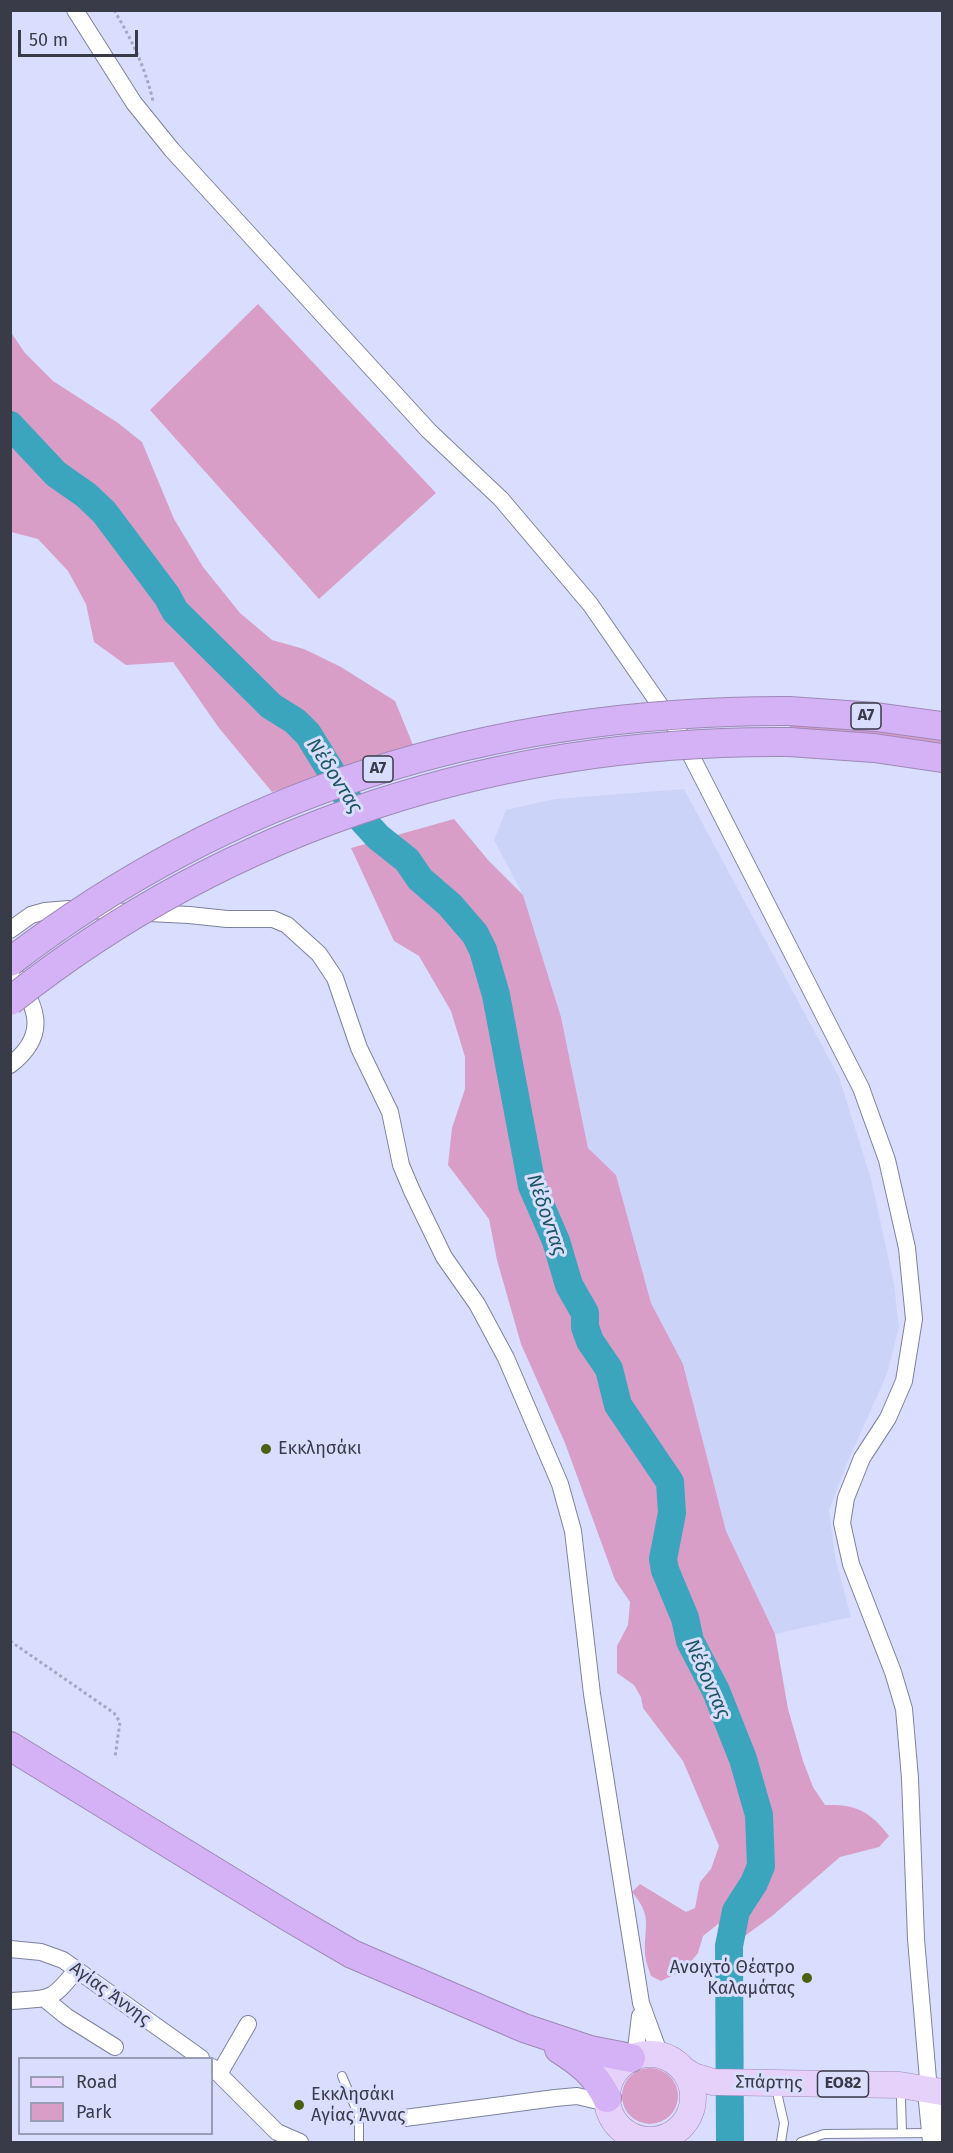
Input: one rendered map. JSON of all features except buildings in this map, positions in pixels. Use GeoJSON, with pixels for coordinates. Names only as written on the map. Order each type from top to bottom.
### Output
{"type":"FeatureCollection","features":[{"type":"Feature","properties":{"kind":"highway","name":"Α7"},"geometry":{"type":"LineString","coordinates":[[10,962],[94,904],[196,846],[286,802],[379,769],[478,742],[576,724],[687,712],[789,711],[866,716],[942,726]]}},
{"type":"Feature","properties":{"kind":"highway","name":"Α7"},"geometry":{"type":"LineString","coordinates":[[10,1001],[113,929],[211,873],[299,831],[390,798],[485,772],[579,755],[692,743],[789,742],[874,748],[942,758]]}},
{"type":"Feature","properties":{"kind":"highway"},"geometry":{"type":"LineString","coordinates":[[10,1731],[114,1811]]}},
{"type":"Feature","properties":{"kind":"highway"},"geometry":{"type":"LineString","coordinates":[[10,1746],[328,1941],[402,1977],[524,2028],[590,2050],[642,2057]]}},
{"type":"Feature","properties":{"kind":"highway"},"geometry":{"type":"LineString","coordinates":[[524,2028],[583,2064],[596,2078],[607,2100]]}},
{"type":"Feature","properties":{"kind":"main road"},"geometry":{"type":"LineString","coordinates":[[642,2057],[674,2061],[684,2070],[691,2083],[696,2109],[672,2134],[662,2138],[631,2138],[613,2120],[607,2100],[614,2074],[642,2057]]}},
{"type":"Feature","properties":{"kind":"main road","name":"Σπάρτης"},"geometry":{"type":"LineString","coordinates":[[696,2109],[763,2092],[900,2085],[936,2092]]}},
{"type":"Feature","properties":{"kind":"main road","name":"Σπάρτης"},"geometry":{"type":"LineString","coordinates":[[763,2092],[901,2098],[936,2092]]}},
{"type":"Feature","properties":{"kind":"street"},"geometry":{"type":"LineString","coordinates":[[75,10],[134,103],[172,150],[429,430],[501,499],[590,604],[680,734],[861,1088],[890,1171],[907,1248],[914,1319],[904,1381],[888,1419],[862,1458],[846,1498],[842,1522],[851,1564],[893,1672],[904,1709],[910,1778],[916,1939],[936,2092],[933,2138]]}},
{"type":"Feature","properties":{"kind":"street"},"geometry":{"type":"LineString","coordinates":[[10,930],[31,915],[45,910],[69,909],[189,915],[227,920],[273,919],[287,925],[319,954],[335,978],[359,1048],[390,1112],[401,1165],[412,1191],[444,1257],[477,1304],[506,1358],[560,1484],[573,1531],[592,1694],[641,2003],[642,2057]]}},
{"type":"Feature","properties":{"kind":"street"},"geometry":{"type":"LineString","coordinates":[[10,968],[33,1002],[36,1023],[31,1043],[10,1065]]}},
{"type":"Feature","properties":{"kind":"street","name":"Αγίας Άννης"},"geometry":{"type":"LineString","coordinates":[[10,1949],[47,1953],[77,1969],[200,2057]]}},
{"type":"Feature","properties":{"kind":"street"},"geometry":{"type":"LineString","coordinates":[[10,2001],[45,2000],[57,1994],[77,1969]]}},
{"type":"Feature","properties":{"kind":"street"},"geometry":{"type":"LineString","coordinates":[[45,2000],[116,2047]]}},
{"type":"Feature","properties":{"kind":"street"},"geometry":{"type":"LineString","coordinates":[[641,2003],[642,2057]]}},
{"type":"Feature","properties":{"kind":"street"},"geometry":{"type":"LineString","coordinates":[[248,2024],[215,2070],[277,2132],[300,2142]]}},
{"type":"Feature","properties":{"kind":"street"},"geometry":{"type":"LineString","coordinates":[[405,2118],[577,2096],[607,2100]]}},
{"type":"Feature","properties":{"kind":"lane"},"geometry":{"type":"LineString","coordinates":[[342,2076],[359,2116],[359,2142]]}},
{"type":"Feature","properties":{"kind":"lane"},"geometry":{"type":"LineString","coordinates":[[763,2092],[784,2123],[781,2142]]}},
{"type":"Feature","properties":{"kind":"lane"},"geometry":{"type":"LineString","coordinates":[[901,2098],[902,2133]]}},
{"type":"Feature","properties":{"kind":"lane"},"geometry":{"type":"LineString","coordinates":[[801,2142],[824,2134],[902,2133],[933,2138]]}},
{"type":"Feature","properties":{"kind":"path"},"geometry":{"type":"LineString","coordinates":[[114,10],[145,69],[156,111]]}},
{"type":"Feature","properties":{"kind":"path"},"geometry":{"type":"LineString","coordinates":[[10,1641],[114,1713],[120,1722],[115,1757]]}},
{"type":"Feature","properties":{"kind":"shaded area"},"geometry":{"type":"Polygon","coordinates":[[[684,789],[839,1077],[871,1179],[894,1284],[899,1327],[887,1374],[847,1463],[829,1510],[835,1557],[851,1617],[775,1634],[726,1531],[683,1364],[651,1303],[616,1175],[588,1148],[561,1017],[523,895],[494,840],[506,810],[555,799],[684,789]]]}},
{"type":"Feature","properties":{"kind":"green space"},"geometry":{"type":"Polygon","coordinates":[[[258,304],[436,493],[319,599],[150,410],[258,304]]]}},
{"type":"Feature","properties":{"kind":"green space"},"geometry":{"type":"Polygon","coordinates":[[[10,331],[25,353],[53,381],[118,423],[142,442],[174,519],[203,567],[240,613],[272,640],[304,649],[341,667],[395,701],[413,745],[272,792],[219,728],[173,662],[126,665],[94,642],[86,604],[68,571],[38,539],[11,532],[10,331]]]}},
{"type":"Feature","properties":{"kind":"green space"},"geometry":{"type":"Polygon","coordinates":[[[790,723],[942,738],[942,747],[789,731],[790,723]]]}},
{"type":"Feature","properties":{"kind":"green space"},"geometry":{"type":"Polygon","coordinates":[[[454,819],[488,860],[523,895],[561,1017],[588,1148],[616,1175],[651,1303],[683,1364],[726,1531],[775,1634],[788,1709],[813,1787],[825,1805],[845,1806],[862,1811],[875,1820],[889,1836],[879,1847],[840,1857],[772,1916],[742,1938],[718,1924],[703,1936],[698,1953],[684,1970],[661,1981],[651,1976],[646,1961],[645,1915],[632,1892],[640,1884],[686,1912],[695,1908],[700,1882],[711,1869],[719,1846],[683,1761],[643,1708],[641,1697],[634,1685],[617,1673],[617,1646],[628,1625],[630,1602],[615,1580],[565,1443],[521,1344],[497,1260],[489,1219],[448,1165],[452,1128],[465,1089],[465,1057],[451,1011],[419,956],[394,941],[351,848],[454,819]]]}},
{"type":"Feature","properties":{"kind":"green space"},"geometry":{"type":"Polygon","coordinates":[[[644,2068],[656,2068],[666,2072],[674,2080],[678,2096],[674,2112],[666,2120],[656,2124],[644,2124],[634,2120],[626,2112],[622,2102],[622,2090],[626,2080],[634,2072],[644,2068]]]}},
{"type":"Feature","properties":{"kind":"waterway","name":"Νέδoντας"},"geometry":{"type":"LineString","coordinates":[[10,425],[56,474],[86,495],[104,512],[167,596],[175,611],[271,706],[295,721],[308,734],[358,815],[378,837],[407,860],[420,879],[450,905],[475,934],[483,950],[496,995],[532,1186],[556,1241],[569,1285],[585,1313],[585,1327],[590,1341],[609,1369],[618,1405],[670,1482],[672,1513],[663,1559],[665,1570],[685,1618],[690,1641],[716,1691],[743,1759],[759,1815],[761,1866],[754,1883],[736,1911],[729,1946],[730,2142]]}},
{"type":"Feature","properties":{"kind":"place","name":"Εκκλησάκι"},"geometry":{"type":"Point","coordinates":[266,1449]}},
{"type":"Feature","properties":{"kind":"place","name":"Ανοιχτό Θέατρο Καλαμάτας"},"geometry":{"type":"Point","coordinates":[807,1978]}},
{"type":"Feature","properties":{"kind":"place","name":"Εκκλησάκι Αγίας Άννας"},"geometry":{"type":"Point","coordinates":[299,2105]}}]}
